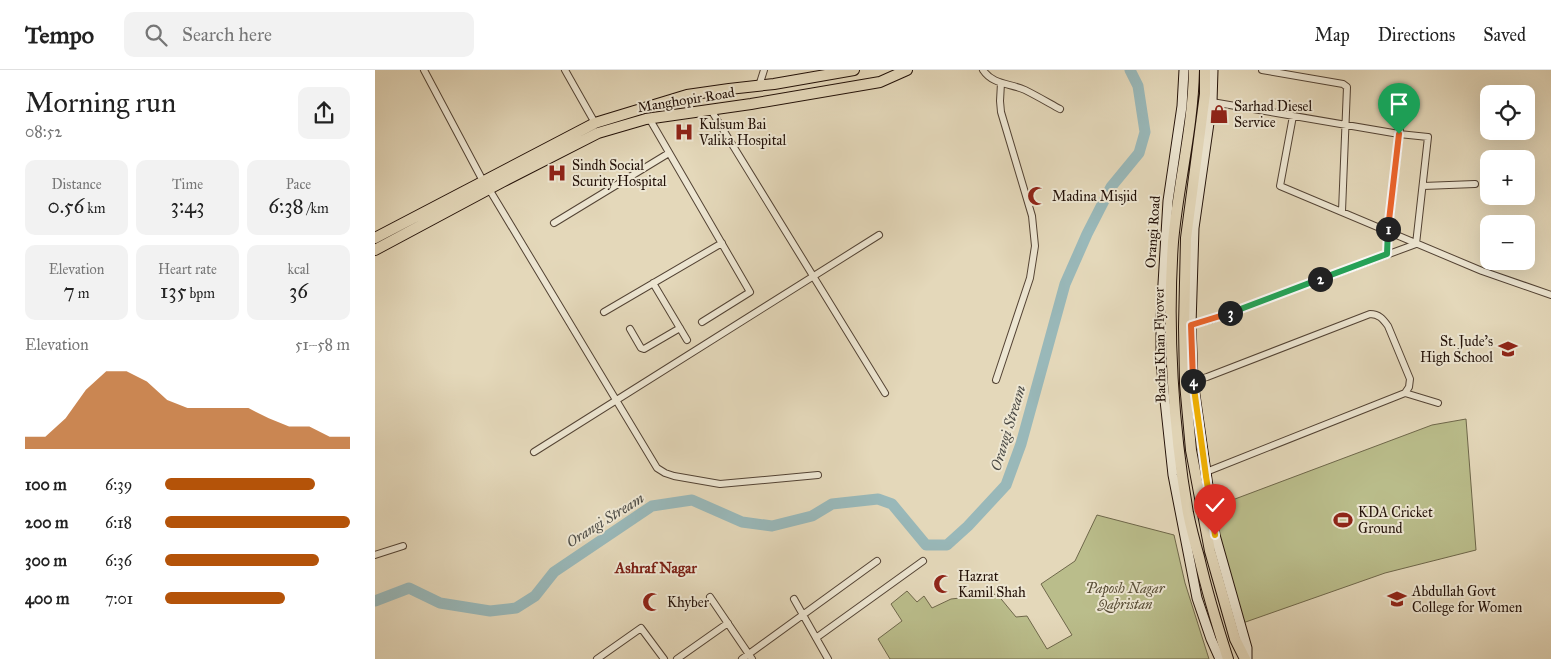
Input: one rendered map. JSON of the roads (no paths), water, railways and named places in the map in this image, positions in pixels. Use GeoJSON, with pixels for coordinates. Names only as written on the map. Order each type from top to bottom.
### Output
{"type":"FeatureCollection","features":[{"type":"Feature","properties":{"kind":"main road","name":"Manghopir Road"},"geometry":{"type":"LineString","coordinates":[[375,250],[595,123],[687,95],[759,86],[854,70]]}},
{"type":"Feature","properties":{"kind":"main road","name":"Manghopir Road"},"geometry":{"type":"LineString","coordinates":[[375,238],[598,133],[649,118],[746,105],[880,82],[907,70]]}},
{"type":"Feature","properties":{"kind":"main road","name":"Bacha Khan Flyover"},"geometry":{"type":"LineString","coordinates":[[1194,70],[1193,98],[1173,243],[1171,329],[1173,384],[1188,514],[1214,617],[1228,659]]}},
{"type":"Feature","properties":{"kind":"main road","name":"Bacha Khan Flyover"},"geometry":{"type":"LineString","coordinates":[[1205,70],[1205,94],[1186,238],[1184,358],[1194,466],[1210,551],[1235,639],[1246,659]]}},
{"type":"Feature","properties":{"kind":"main road"},"geometry":{"type":"LineString","coordinates":[[757,103],[753,95],[754,90],[759,86]]}},
{"type":"Feature","properties":{"kind":"main road"},"geometry":{"type":"LineString","coordinates":[[742,87],[748,97],[746,105]]}},
{"type":"Feature","properties":{"kind":"street"},"geometry":{"type":"LineString","coordinates":[[423,70],[486,185],[657,468],[665,473],[719,484],[818,475]]}},
{"type":"Feature","properties":{"kind":"street"},"geometry":{"type":"LineString","coordinates":[[565,70],[595,123]]}},
{"type":"Feature","properties":{"kind":"street"},"geometry":{"type":"LineString","coordinates":[[759,86],[764,70]]}},
{"type":"Feature","properties":{"kind":"street"},"geometry":{"type":"LineString","coordinates":[[983,70],[987,76],[1001,83],[1023,89],[1060,109]]}},
{"type":"Feature","properties":{"kind":"street","name":"Orangi Road"},"geometry":{"type":"LineString","coordinates":[[1184,70],[1182,106],[1168,201],[1161,317],[1161,363],[1173,475],[1197,598],[1220,659]]}},
{"type":"Feature","properties":{"kind":"street"},"geometry":{"type":"LineString","coordinates":[[1213,70],[1212,102],[1194,228],[1191,325],[1193,381],[1215,535],[1247,648],[1246,659]]}},
{"type":"Feature","properties":{"kind":"street"},"geometry":{"type":"LineString","coordinates":[[1262,70],[1346,85],[1348,90],[1342,211]]}},
{"type":"Feature","properties":{"kind":"street"},"geometry":{"type":"LineString","coordinates":[[996,380],[1030,278],[1035,246],[1032,216],[1001,112],[1001,83]]}},
{"type":"Feature","properties":{"kind":"street"},"geometry":{"type":"LineString","coordinates":[[1212,102],[1399,134],[1428,137],[1416,244]]}},
{"type":"Feature","properties":{"kind":"street"},"geometry":{"type":"LineString","coordinates":[[1387,254],[1403,104]]}},
{"type":"Feature","properties":{"kind":"street"},"geometry":{"type":"LineString","coordinates":[[711,110],[885,393]]}},
{"type":"Feature","properties":{"kind":"street"},"geometry":{"type":"LineString","coordinates":[[1293,116],[1280,186],[1416,244],[1551,296]]}},
{"type":"Feature","properties":{"kind":"street"},"geometry":{"type":"LineString","coordinates":[[649,118],[750,292],[702,322]]}},
{"type":"Feature","properties":{"kind":"street"},"geometry":{"type":"LineString","coordinates":[[554,223],[669,153]]}},
{"type":"Feature","properties":{"kind":"street"},"geometry":{"type":"LineString","coordinates":[[1423,186],[1475,184]]}},
{"type":"Feature","properties":{"kind":"street"},"geometry":{"type":"LineString","coordinates":[[534,452],[615,399],[879,234]]}},
{"type":"Feature","properties":{"kind":"street"},"geometry":{"type":"LineString","coordinates":[[604,312],[722,243]]}},
{"type":"Feature","properties":{"kind":"street"},"geometry":{"type":"LineString","coordinates":[[1191,325],[1416,244]]}},
{"type":"Feature","properties":{"kind":"street"},"geometry":{"type":"LineString","coordinates":[[653,284],[687,340]]}},
{"type":"Feature","properties":{"kind":"street"},"geometry":{"type":"LineString","coordinates":[[1193,381],[1370,314],[1383,318],[1388,326],[1409,379],[1409,387],[1405,393],[1206,472]]}},
{"type":"Feature","properties":{"kind":"street"},"geometry":{"type":"LineString","coordinates":[[630,329],[641,348],[644,349],[680,328]]}},
{"type":"Feature","properties":{"kind":"street"},"geometry":{"type":"LineString","coordinates":[[1405,393],[1438,403]]}},
{"type":"Feature","properties":{"kind":"street"},"geometry":{"type":"LineString","coordinates":[[375,555],[403,546]]}},
{"type":"Feature","properties":{"kind":"street"},"geometry":{"type":"LineString","coordinates":[[816,638],[923,560]]}},
{"type":"Feature","properties":{"kind":"street"},"geometry":{"type":"LineString","coordinates":[[742,659],[750,657],[877,561]]}},
{"type":"Feature","properties":{"kind":"street"},"geometry":{"type":"LineString","coordinates":[[710,597],[750,657]]}},
{"type":"Feature","properties":{"kind":"street"},"geometry":{"type":"LineString","coordinates":[[794,599],[827,658]]}},
{"type":"Feature","properties":{"kind":"street"},"geometry":{"type":"LineString","coordinates":[[677,659],[728,623]]}},
{"type":"Feature","properties":{"kind":"street"},"geometry":{"type":"LineString","coordinates":[[597,659],[641,628],[659,658]]}},
{"type":"Feature","properties":{"kind":"waterway","name":"Orangi Stream"},"geometry":{"type":"LineString","coordinates":[[375,601],[409,588],[440,603],[490,611],[516,608],[535,596],[554,572],[652,506],[692,500],[742,522],[772,526],[812,516],[832,504],[878,499],[892,504],[926,545],[947,545],[968,526],[1006,485],[1021,444],[1065,284],[1087,234],[1111,187],[1139,153],[1145,132],[1138,86],[1130,70]]}},
{"type":"Feature","properties":{"kind":"place","name":"Sarhad Diesel Service"},"geometry":{"type":"Point","coordinates":[1219,114]}},
{"type":"Feature","properties":{"kind":"place","name":"Kulsum Bai Valika Hospital"},"geometry":{"type":"Point","coordinates":[684,132]}},
{"type":"Feature","properties":{"kind":"place","name":"Sindh Social Scurity Hospital"},"geometry":{"type":"Point","coordinates":[557,173]}},
{"type":"Feature","properties":{"kind":"place","name":"Madina Misjid"},"geometry":{"type":"Point","coordinates":[1037,196]}},
{"type":"Feature","properties":{"kind":"place","name":"St. Jude's High School"},"geometry":{"type":"Point","coordinates":[1508,349]}},
{"type":"Feature","properties":{"kind":"place","name":"KDA Cricket Ground"},"geometry":{"type":"Point","coordinates":[1343,520]}},
{"type":"Feature","properties":{"kind":"place","name":"Hazrat Kamil Shah"},"geometry":{"type":"Point","coordinates":[943,584]}},
{"type":"Feature","properties":{"kind":"place","name":"Abdullah Govt College for Women"},"geometry":{"type":"Point","coordinates":[1397,599]}},
{"type":"Feature","properties":{"kind":"place","name":"Khyber"},"geometry":{"type":"Point","coordinates":[652,602]}},
{"type":"Feature","properties":{"kind":"district","name":"Ashraf Nagar"},"geometry":{"type":"Point","coordinates":[656,568]}},
{"type":"Feature","properties":{"kind":"park label","name":"Paposh Nagar Qabristan"},"geometry":{"type":"Point","coordinates":[1125,596]}}]}
